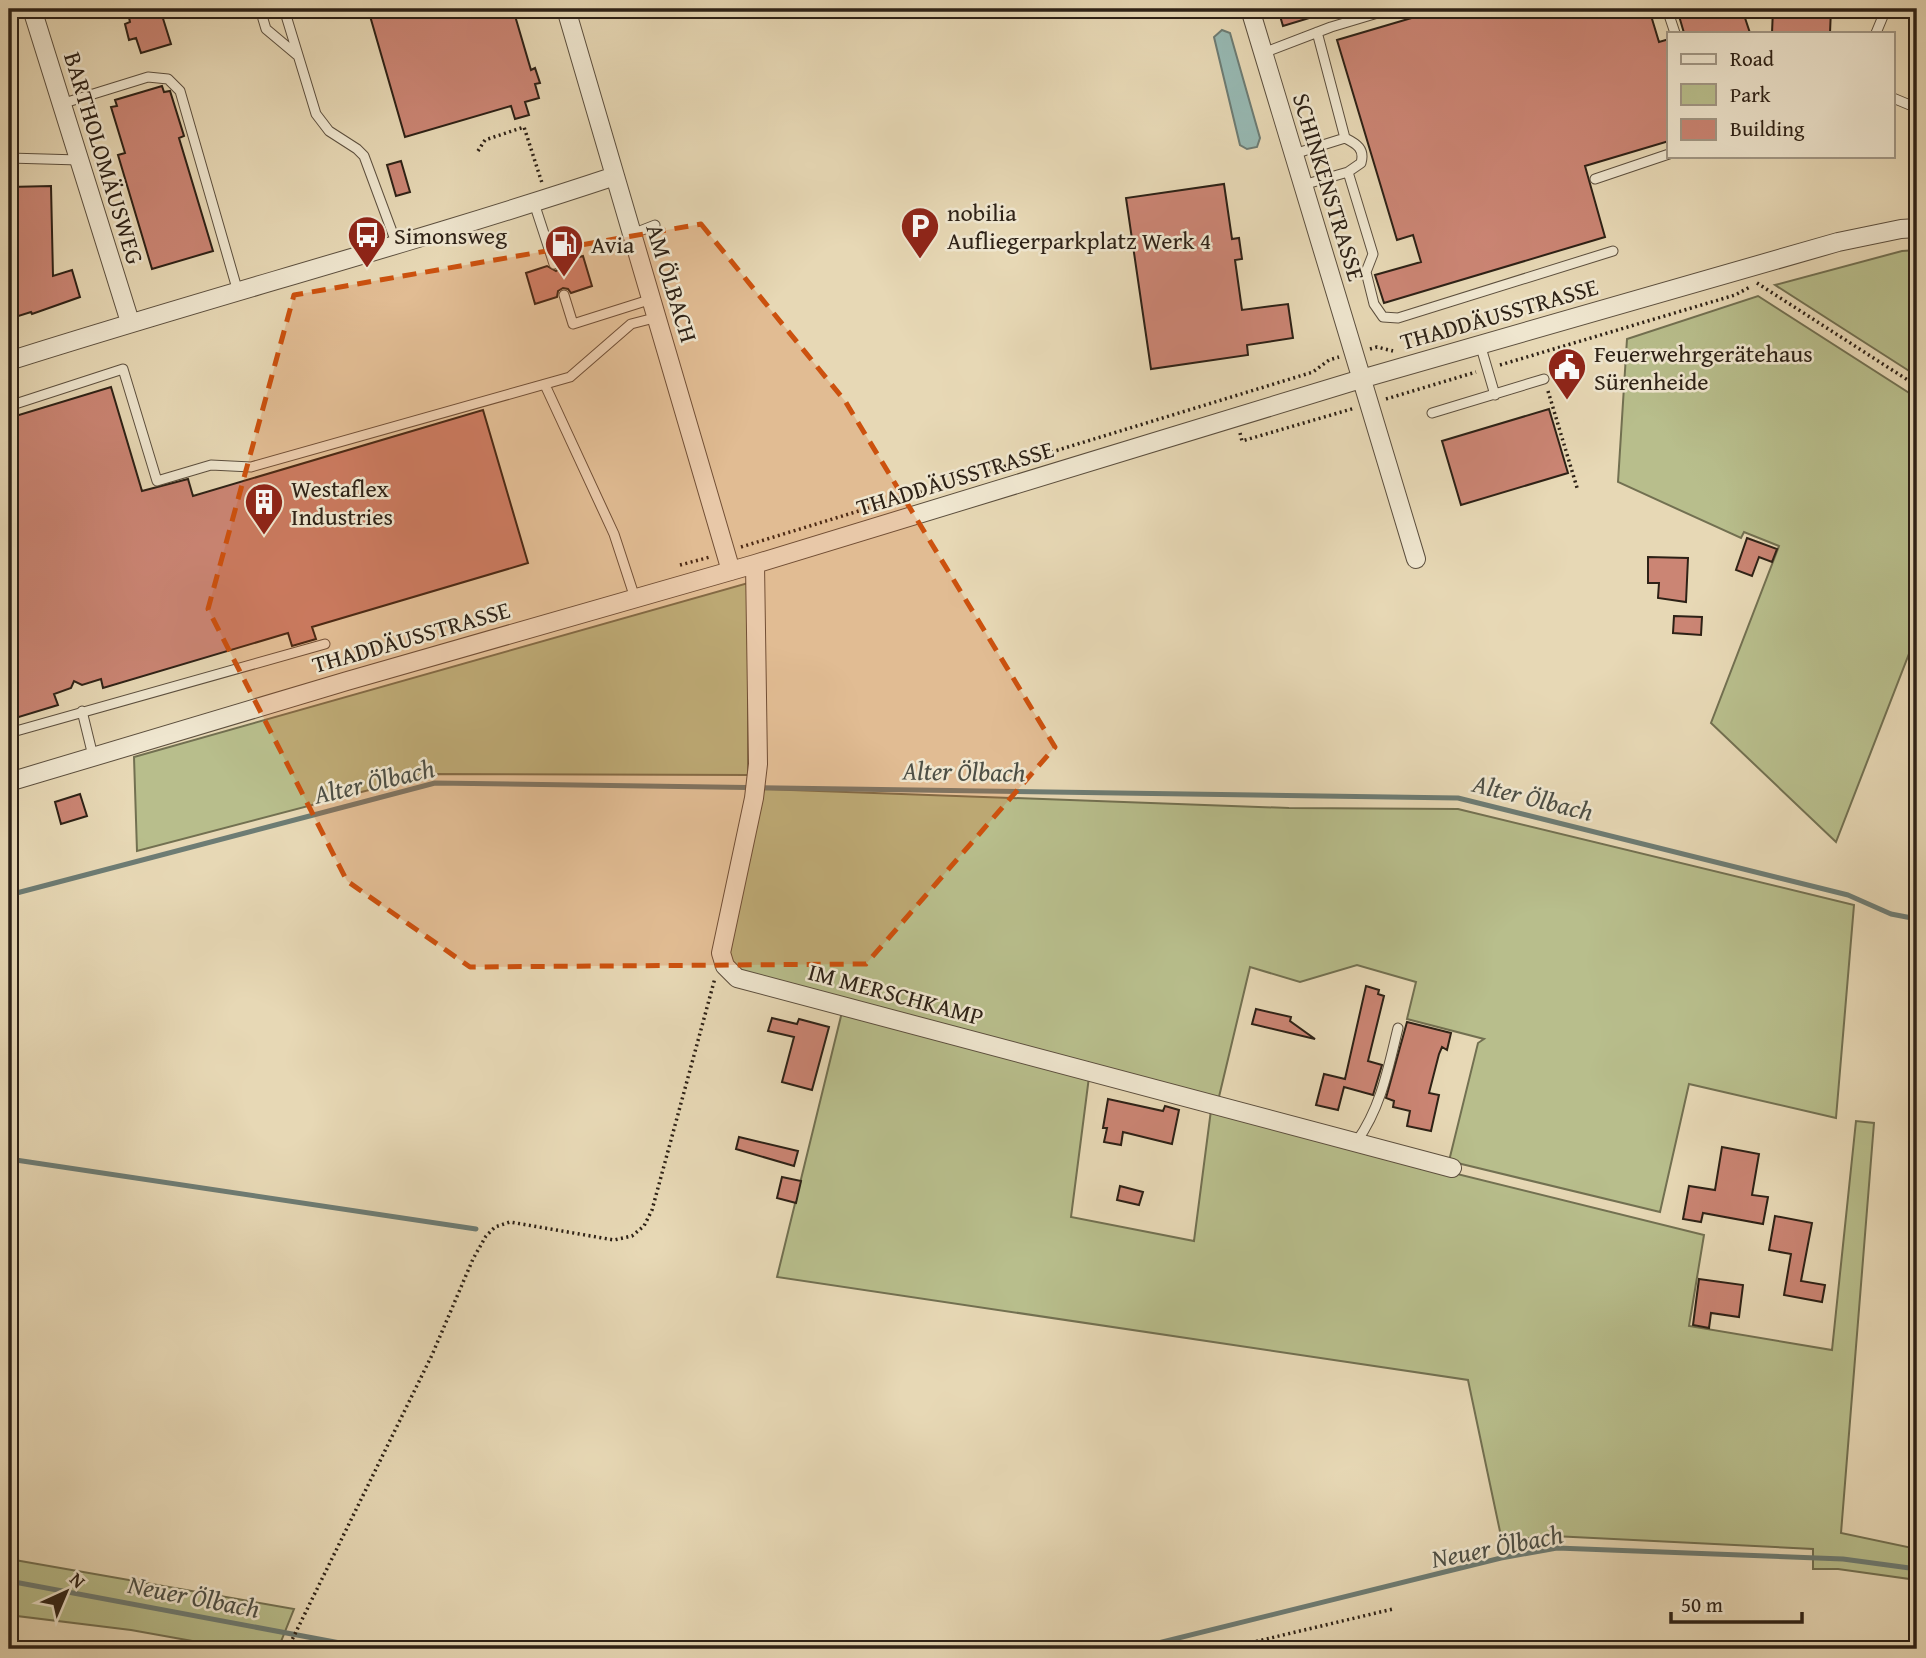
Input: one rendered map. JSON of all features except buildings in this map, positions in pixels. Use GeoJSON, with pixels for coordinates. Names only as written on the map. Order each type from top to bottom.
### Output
{"type":"FeatureCollection","features":[{"type":"Feature","properties":{"kind":"street","name":"BARTHOLOMÄUSWEG"},"geometry":{"type":"LineString","coordinates":[[32,9],[131,322]]}},
{"type":"Feature","properties":{"kind":"street","name":"AM ÖLBACH"},"geometry":{"type":"LineString","coordinates":[[566,9],[731,571]]}},
{"type":"Feature","properties":{"kind":"street","name":"SCHINKENSTRASSE"},"geometry":{"type":"LineString","coordinates":[[1250,9],[1416,559]]}},
{"type":"Feature","properties":{"kind":"street"},"geometry":{"type":"LineString","coordinates":[[9,360],[397,245],[615,176]]}},
{"type":"Feature","properties":{"kind":"street","name":"THADDÄUSSTRASSE"},"geometry":{"type":"LineString","coordinates":[[9,782],[755,564],[1480,344],[1838,242],[1917,228]]}},
{"type":"Feature","properties":{"kind":"street"},"geometry":{"type":"LineString","coordinates":[[725,966],[721,953],[754,799],[758,764],[755,564]]}},
{"type":"Feature","properties":{"kind":"street","name":"IM MERSCHKAMP"},"geometry":{"type":"LineString","coordinates":[[725,966],[737,978],[1452,1168]]}},
{"type":"Feature","properties":{"kind":"lane"},"geometry":{"type":"LineString","coordinates":[[260,9],[266,29],[299,57]]}},
{"type":"Feature","properties":{"kind":"lane"},"geometry":{"type":"LineString","coordinates":[[284,9],[316,114],[322,124],[357,149],[370,166],[397,245]]}},
{"type":"Feature","properties":{"kind":"lane"},"geometry":{"type":"LineString","coordinates":[[1263,52],[1391,9]]}},
{"type":"Feature","properties":{"kind":"lane"},"geometry":{"type":"LineString","coordinates":[[1667,9],[1675,32]]}},
{"type":"Feature","properties":{"kind":"lane"},"geometry":{"type":"LineString","coordinates":[[1876,32],[1886,9]]}},
{"type":"Feature","properties":{"kind":"lane"},"geometry":{"type":"LineString","coordinates":[[1317,32],[1345,138]]}},
{"type":"Feature","properties":{"kind":"lane"},"geometry":{"type":"LineString","coordinates":[[61,104],[148,77],[168,79],[180,91],[238,292]]}},
{"type":"Feature","properties":{"kind":"lane"},"geometry":{"type":"LineString","coordinates":[[1895,100],[1917,108]]}},
{"type":"Feature","properties":{"kind":"lane"},"geometry":{"type":"LineString","coordinates":[[1293,154],[1345,138],[1358,144],[1363,156],[1361,163],[1348,172],[1303,185]]}},
{"type":"Feature","properties":{"kind":"lane"},"geometry":{"type":"LineString","coordinates":[[1595,178],[1667,155]]}},
{"type":"Feature","properties":{"kind":"lane"},"geometry":{"type":"LineString","coordinates":[[9,158],[79,160]]}},
{"type":"Feature","properties":{"kind":"lane"},"geometry":{"type":"LineString","coordinates":[[1348,172],[1373,254],[1366,272],[1374,304],[1383,317],[1398,318],[1613,251]]}},
{"type":"Feature","properties":{"kind":"lane"},"geometry":{"type":"LineString","coordinates":[[540,201],[554,264]]}},
{"type":"Feature","properties":{"kind":"lane"},"geometry":{"type":"LineString","coordinates":[[632,233],[655,225]]}},
{"type":"Feature","properties":{"kind":"lane"},"geometry":{"type":"LineString","coordinates":[[564,295],[573,324],[652,299]]}},
{"type":"Feature","properties":{"kind":"lane"},"geometry":{"type":"LineString","coordinates":[[9,407],[123,369],[157,481],[211,465],[251,467],[570,377],[631,324],[658,317]]}},
{"type":"Feature","properties":{"kind":"lane"},"geometry":{"type":"LineString","coordinates":[[1480,344],[1495,395]]}},
{"type":"Feature","properties":{"kind":"lane"},"geometry":{"type":"LineString","coordinates":[[1432,413],[1544,379]]}},
{"type":"Feature","properties":{"kind":"lane"},"geometry":{"type":"LineString","coordinates":[[545,384],[614,534],[635,598]]}},
{"type":"Feature","properties":{"kind":"lane"},"geometry":{"type":"LineString","coordinates":[[9,733],[325,644]]}},
{"type":"Feature","properties":{"kind":"lane"},"geometry":{"type":"LineString","coordinates":[[82,711],[93,756]]}},
{"type":"Feature","properties":{"kind":"lane"},"geometry":{"type":"LineString","coordinates":[[1357,1141],[1375,1114],[1382,1095],[1398,1028]]}},
{"type":"Feature","properties":{"kind":"path"},"geometry":{"type":"LineString","coordinates":[[478,151],[485,140],[524,127],[540,201]]}},
{"type":"Feature","properties":{"kind":"path"},"geometry":{"type":"LineString","coordinates":[[1229,398],[1242,441],[1735,295],[1766,278]]}},
{"type":"Feature","properties":{"kind":"path"},"geometry":{"type":"LineString","coordinates":[[1757,283],[1917,386]]}},
{"type":"Feature","properties":{"kind":"path"},"geometry":{"type":"LineString","coordinates":[[678,566],[1313,372],[1329,360],[1377,347],[1385,351],[1395,351]]}},
{"type":"Feature","properties":{"kind":"path"},"geometry":{"type":"LineString","coordinates":[[1544,379],[1578,491]]}},
{"type":"Feature","properties":{"kind":"path"},"geometry":{"type":"LineString","coordinates":[[290,1644],[432,1355],[473,1259],[486,1236],[495,1227],[510,1222],[614,1241],[632,1236],[644,1226],[652,1210],[716,973],[725,966]]}},
{"type":"Feature","properties":{"kind":"path"},"geometry":{"type":"LineString","coordinates":[[1224,1649],[1393,1609]]}},
{"type":"Feature","properties":{"kind":"highlighted area"},"geometry":{"type":"Polygon","coordinates":[[[701,224],[845,401],[1055,747],[866,964],[470,967],[347,881],[208,609],[294,295],[701,224]]]}},
{"type":"Feature","properties":{"kind":"green space"},"geometry":{"type":"Polygon","coordinates":[[[1917,250],[1917,376],[1775,285],[1902,251],[1917,250]]]}},
{"type":"Feature","properties":{"kind":"green space"},"geometry":{"type":"Polygon","coordinates":[[[1758,296],[1917,398],[1917,633],[1836,842],[1711,723],[1779,546],[1744,532],[1741,538],[1618,482],[1627,339],[1758,296]]]}},
{"type":"Feature","properties":{"kind":"green space"},"geometry":{"type":"Polygon","coordinates":[[[748,583],[748,775],[430,774],[137,851],[134,757],[748,583]]]}},
{"type":"Feature","properties":{"kind":"green space"},"geometry":{"type":"Polygon","coordinates":[[[764,789],[1289,808],[1458,809],[1854,905],[1836,1118],[1689,1084],[1660,1212],[1449,1161],[1478,1043],[1484,1039],[1407,1019],[1416,982],[1357,965],[1300,982],[1250,967],[1218,1101],[742,972],[732,963],[728,953],[764,789]]]}},
{"type":"Feature","properties":{"kind":"green space"},"geometry":{"type":"Polygon","coordinates":[[[842,1012],[1089,1077],[1071,1217],[1194,1241],[1211,1110],[1279,1130],[1704,1235],[1689,1326],[1832,1350],[1856,1121],[1874,1123],[1841,1533],[1917,1549],[1917,1580],[1838,1569],[1813,1569],[1813,1549],[1553,1536],[1502,1541],[1468,1380],[777,1277],[842,1012]]]}},
{"type":"Feature","properties":{"kind":"green space"},"geometry":{"type":"Polygon","coordinates":[[[9,1559],[294,1609],[278,1649],[237,1649],[131,1630],[9,1615],[9,1559]]]}},
{"type":"Feature","properties":{"kind":"water"},"geometry":{"type":"Polygon","coordinates":[[[1222,30],[1230,33],[1260,138],[1257,147],[1247,149],[1240,145],[1214,37],[1222,30]]]}},
{"type":"Feature","properties":{"kind":"waterway","name":"Alter Ölbach"},"geometry":{"type":"LineString","coordinates":[[9,895],[435,783],[1458,798],[1848,895],[1891,914],[1917,919]]}},
{"type":"Feature","properties":{"kind":"waterway"},"geometry":{"type":"LineString","coordinates":[[9,1159],[476,1229]]}},
{"type":"Feature","properties":{"kind":"waterway","name":"Neuer Ölbach"},"geometry":{"type":"LineString","coordinates":[[1134,1649],[1501,1558],[1557,1548],[1843,1559],[1917,1569]]}},
{"type":"Feature","properties":{"kind":"waterway","name":"Neuer Ölbach"},"geometry":{"type":"LineString","coordinates":[[9,1581],[372,1649]]}},
{"type":"Feature","properties":{"kind":"place","name":"nobilia Aufliegerparkplatz Werk 4"},"geometry":{"type":"Point","coordinates":[920,260]}},
{"type":"Feature","properties":{"kind":"place","name":"Simonsweg"},"geometry":{"type":"Point","coordinates":[367,269]}},
{"type":"Feature","properties":{"kind":"place","name":"Avia"},"geometry":{"type":"Point","coordinates":[564,278]}},
{"type":"Feature","properties":{"kind":"place","name":"Feuerwehrgerätehaus Sürenheide"},"geometry":{"type":"Point","coordinates":[1567,401]}},
{"type":"Feature","properties":{"kind":"place","name":"Westaflex Industries"},"geometry":{"type":"Point","coordinates":[264,536]}}]}
